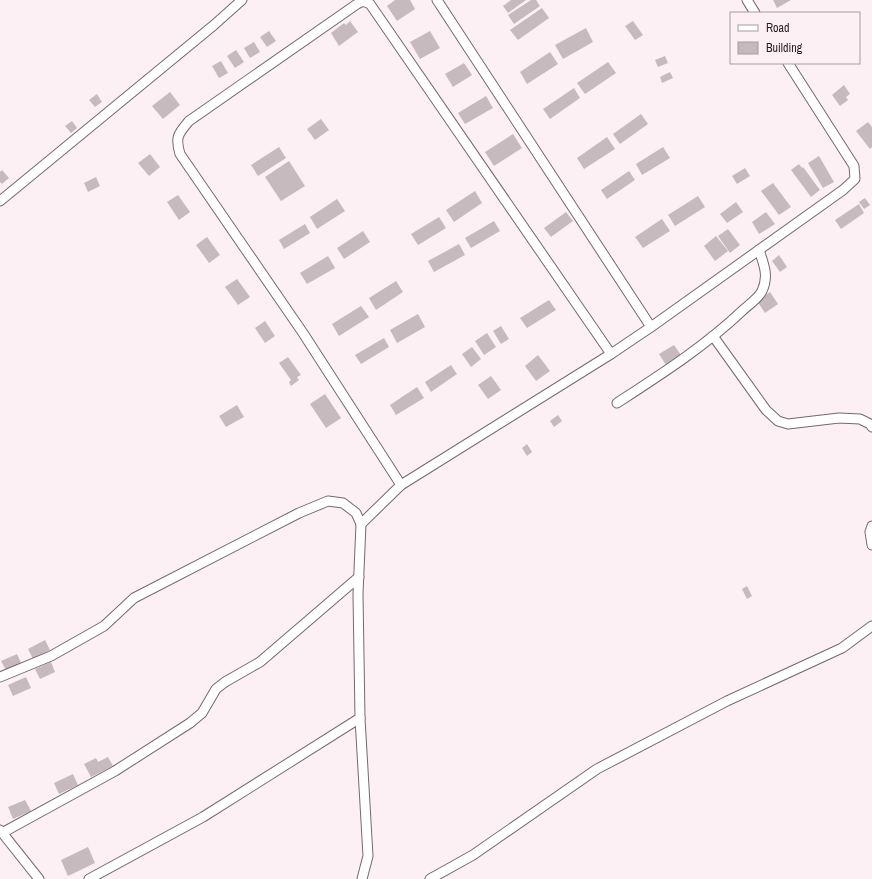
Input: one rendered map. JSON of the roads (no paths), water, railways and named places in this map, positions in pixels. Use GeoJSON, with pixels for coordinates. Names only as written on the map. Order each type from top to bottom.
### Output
{"type":"FeatureCollection","features":[{"type":"Feature","properties":{"kind":"street"},"geometry":{"type":"LineString","coordinates":[[0,201],[214,25],[242,0]]}},
{"type":"Feature","properties":{"kind":"street"},"geometry":{"type":"LineString","coordinates":[[437,0],[651,327]]}},
{"type":"Feature","properties":{"kind":"street"},"geometry":{"type":"LineString","coordinates":[[747,0],[754,12]]}},
{"type":"Feature","properties":{"kind":"street"},"geometry":{"type":"LineString","coordinates":[[401,485],[303,333],[180,154],[177,143],[179,133],[189,121],[364,1],[370,4],[612,354]]}},
{"type":"Feature","properties":{"kind":"street"},"geometry":{"type":"LineString","coordinates":[[361,524],[401,485],[612,354],[843,190],[855,179],[854,166],[789,64]]}},
{"type":"Feature","properties":{"kind":"street"},"geometry":{"type":"LineString","coordinates":[[617,404],[685,358],[727,326],[761,292],[765,280],[766,268],[759,250]]}},
{"type":"Feature","properties":{"kind":"street"},"geometry":{"type":"LineString","coordinates":[[713,336],[766,410],[778,422],[788,424],[839,418],[860,419],[872,426]]}},
{"type":"Feature","properties":{"kind":"street"},"geometry":{"type":"LineString","coordinates":[[0,677],[51,656],[104,626],[134,598],[299,513],[328,501],[343,503],[356,513],[361,524],[358,577],[360,718],[368,856],[362,879]]}},
{"type":"Feature","properties":{"kind":"street"},"geometry":{"type":"LineString","coordinates":[[872,526],[870,532],[872,545]]}},
{"type":"Feature","properties":{"kind":"street"},"geometry":{"type":"LineString","coordinates":[[39,879],[1,831],[115,771],[190,723],[202,713],[216,689],[225,682],[260,662],[358,577]]}},
{"type":"Feature","properties":{"kind":"street"},"geometry":{"type":"LineString","coordinates":[[430,879],[472,855],[597,769],[727,701],[842,648],[872,626]]}},
{"type":"Feature","properties":{"kind":"street"},"geometry":{"type":"LineString","coordinates":[[89,879],[203,817],[360,718]]}}]}
